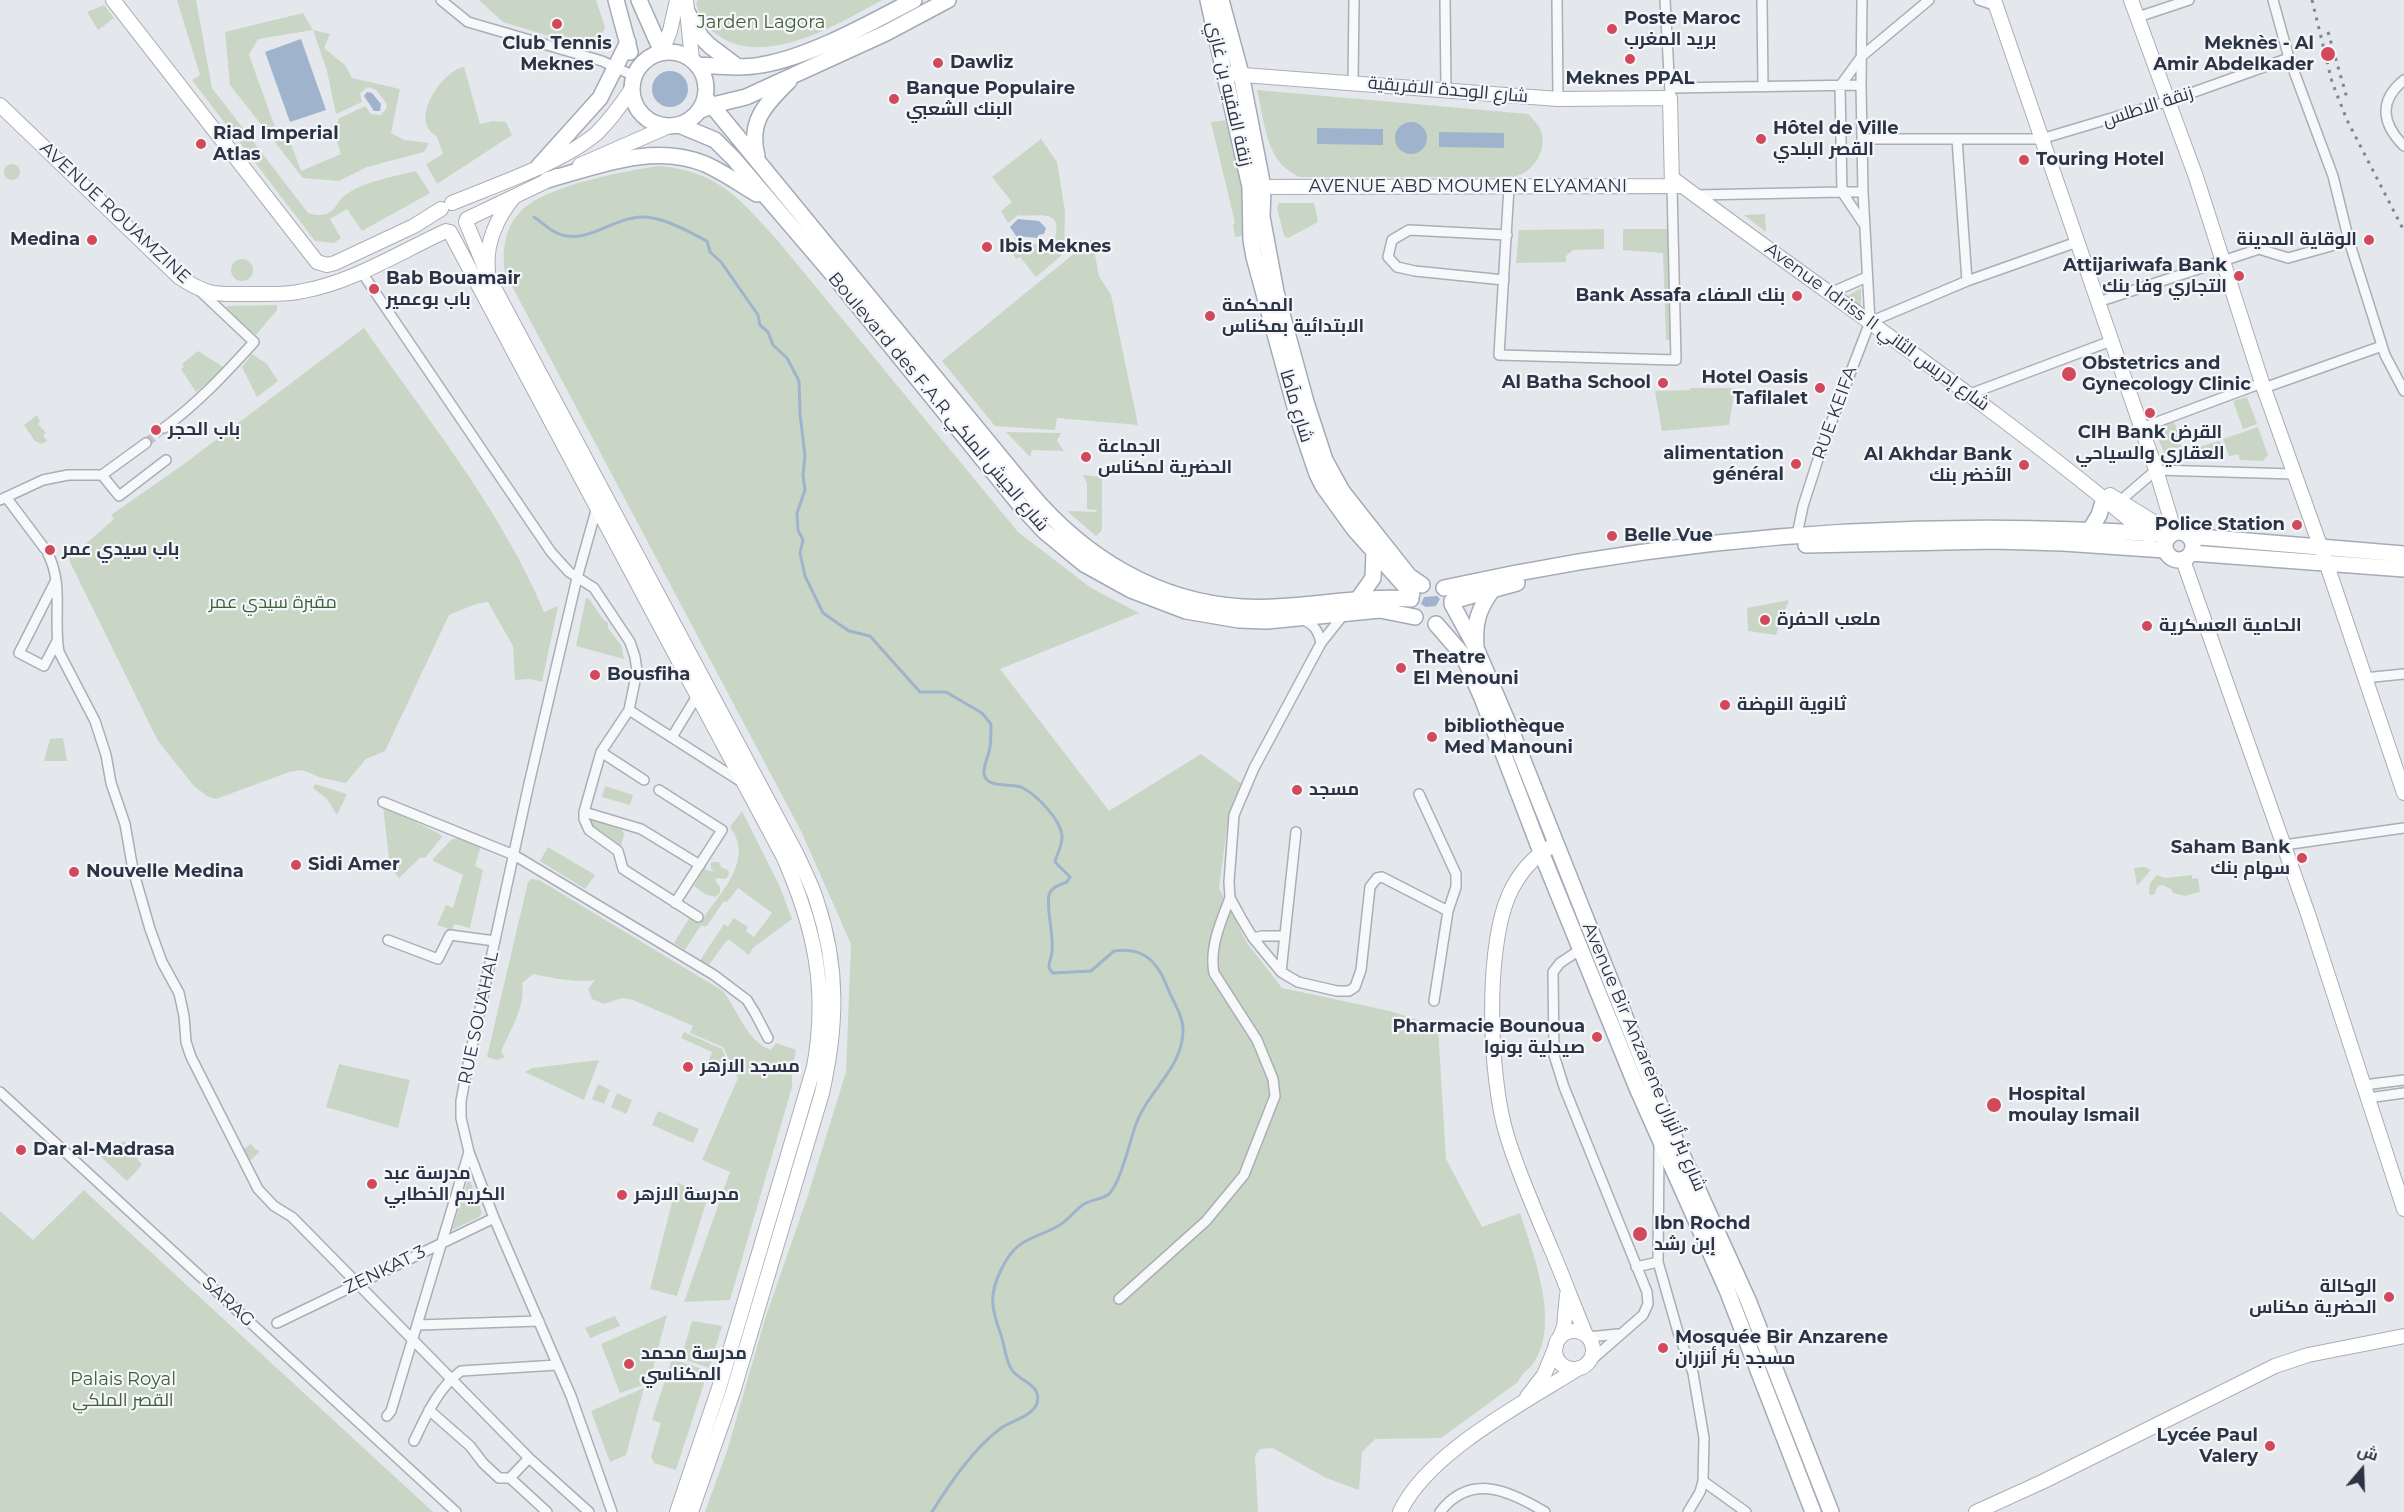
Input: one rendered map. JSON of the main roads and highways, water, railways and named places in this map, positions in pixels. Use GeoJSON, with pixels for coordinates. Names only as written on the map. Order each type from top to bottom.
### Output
{"type":"FeatureCollection","features":[{"type":"Feature","properties":{"kind":"main road"},"geometry":{"type":"LineString","coordinates":[[112,0],[311,256],[320,264],[333,264],[355,254],[414,226],[446,206],[538,167],[596,134],[644,62],[662,52],[674,52],[694,62],[738,67],[761,65],[816,47],[914,0]]}},
{"type":"Feature","properties":{"kind":"main road"},"geometry":{"type":"LineString","coordinates":[[616,0],[628,42],[638,111],[656,124],[673,126]]}},
{"type":"Feature","properties":{"kind":"main road"},"geometry":{"type":"LineString","coordinates":[[639,0],[662,52]]}},
{"type":"Feature","properties":{"kind":"main road"},"geometry":{"type":"LineString","coordinates":[[662,52],[670,31],[677,0]]}},
{"type":"Feature","properties":{"kind":"main road"},"geometry":{"type":"LineString","coordinates":[[448,231],[461,229],[466,220],[515,195],[687,122],[706,104],[746,97],[886,33],[948,0]]}},
{"type":"Feature","properties":{"kind":"main road","name":"زنقة الفقيه بن غازي"},"geometry":{"type":"LineString","coordinates":[[1208,0],[1233,74],[1256,187]]}},
{"type":"Feature","properties":{"kind":"main road"},"geometry":{"type":"LineString","coordinates":[[1221,0],[1233,74]]}},
{"type":"Feature","properties":{"kind":"main road"},"geometry":{"type":"LineString","coordinates":[[2131,0],[2169,101],[2263,386],[2327,565],[2404,793]]}},
{"type":"Feature","properties":{"kind":"main road"},"geometry":{"type":"LineString","coordinates":[[1996,3],[2177,534],[2193,546],[2187,557],[2404,1209]]}},
{"type":"Feature","properties":{"kind":"main road"},"geometry":{"type":"LineString","coordinates":[[686,6],[701,37],[738,67]]}},
{"type":"Feature","properties":{"kind":"main road"},"geometry":{"type":"LineString","coordinates":[[686,6],[694,62],[703,75],[706,86],[706,104]]}},
{"type":"Feature","properties":{"kind":"main road"},"geometry":{"type":"LineString","coordinates":[[538,167],[600,98],[628,42]]}},
{"type":"Feature","properties":{"kind":"main road"},"geometry":{"type":"LineString","coordinates":[[759,162],[753,141],[755,126],[772,97],[797,73]]}},
{"type":"Feature","properties":{"kind":"main road","name":"شارع الوحدة الافريقية"},"geometry":{"type":"LineString","coordinates":[[1233,74],[1558,99],[1670,93],[1676,184]]}},
{"type":"Feature","properties":{"kind":"main road","name":"Boulevard des F.A.R شارع الجيش الملكي"},"geometry":{"type":"LineString","coordinates":[[706,104],[759,162],[1036,500],[1065,531],[1092,553],[1110,565],[1155,587],[1182,597],[1226,605],[1276,606],[1415,592]]}},
{"type":"Feature","properties":{"kind":"main road","name":"AVENUE ROUAMZINE"},"geometry":{"type":"LineString","coordinates":[[0,105],[179,277],[200,291],[279,293],[315,289],[361,271],[448,231]]}},
{"type":"Feature","properties":{"kind":"main road","name":"Boulevard des F.A.R شارع الجيش الملكي"},"geometry":{"type":"LineString","coordinates":[[673,126],[715,140],[834,276],[1020,505],[1064,549],[1084,564],[1131,590],[1186,611],[1239,620],[1267,621],[1384,610],[1415,617]]}},
{"type":"Feature","properties":{"kind":"main road"},"geometry":{"type":"LineString","coordinates":[[548,180],[637,156],[674,156],[704,164],[770,202]]}},
{"type":"Feature","properties":{"kind":"main road","name":"AVENUE ABD MOUMEN ELYAMANI"},"geometry":{"type":"LineString","coordinates":[[1256,187],[1509,187],[1676,184]]}},
{"type":"Feature","properties":{"kind":"main road","name":"Avenue Idriss II شارع إدريس الثاني"},"geometry":{"type":"LineString","coordinates":[[1676,184],[1695,195],[1970,394],[2080,478],[2165,550]]}},
{"type":"Feature","properties":{"kind":"main road"},"geometry":{"type":"LineString","coordinates":[[1256,187],[1276,292],[1306,402],[1325,460],[1342,491],[1409,576],[1415,592],[1410,605],[1415,617],[1424,623],[1436,624],[1448,616],[1449,597],[1434,583],[1415,592]]}},
{"type":"Feature","properties":{"kind":"main road","name":"شارع مآطا"},"geometry":{"type":"LineString","coordinates":[[1256,187],[1251,240],[1254,257],[1298,418],[1323,486],[1354,529],[1415,592]]}},
{"type":"Feature","properties":{"kind":"main road"},"geometry":{"type":"LineString","coordinates":[[490,280],[488,267],[492,235],[504,209],[515,195]]}},
{"type":"Feature","properties":{"kind":"main road"},"geometry":{"type":"LineString","coordinates":[[446,206],[465,209],[466,220],[490,280],[795,851],[817,901],[830,954],[834,1022],[832,1045],[822,1093],[733,1392],[691,1512]]}},
{"type":"Feature","properties":{"kind":"main road"},"geometry":{"type":"LineString","coordinates":[[446,206],[438,221],[448,231],[784,858],[807,916],[819,975],[820,1022],[809,1088],[719,1388],[676,1512]]}},
{"type":"Feature","properties":{"kind":"main road"},"geometry":{"type":"LineString","coordinates":[[315,289],[320,264]]}},
{"type":"Feature","properties":{"kind":"main road","name":"Avenue Idriss II شارع إدريس الثاني"},"geometry":{"type":"LineString","coordinates":[[2080,478],[2177,534]]}},
{"type":"Feature","properties":{"kind":"main road"},"geometry":{"type":"LineString","coordinates":[[2090,530],[2099,516],[2104,499]]}},
{"type":"Feature","properties":{"kind":"main road"},"geometry":{"type":"LineString","coordinates":[[1449,597],[1662,548],[1797,535],[1961,527],[2177,534],[2404,554]]}},
{"type":"Feature","properties":{"kind":"main road"},"geometry":{"type":"LineString","coordinates":[[2177,534],[2165,542],[2165,550],[2170,558],[2404,569]]}},
{"type":"Feature","properties":{"kind":"main road"},"geometry":{"type":"LineString","coordinates":[[1449,597],[1576,571],[1763,547],[1994,541],[2165,550]]}},
{"type":"Feature","properties":{"kind":"main road"},"geometry":{"type":"LineString","coordinates":[[1358,599],[1373,578],[1374,551]]}},
{"type":"Feature","properties":{"kind":"main road"},"geometry":{"type":"LineString","coordinates":[[1476,648],[1476,619],[1481,606],[1493,589]]}},
{"type":"Feature","properties":{"kind":"main road","name":"Avenue Bir Anzarene شارع بئر أنزران"},"geometry":{"type":"LineString","coordinates":[[1449,597],[1476,648],[1664,1115],[1748,1299],[1831,1512]]}},
{"type":"Feature","properties":{"kind":"main road","name":"Avenue Bir Anzarene شارع بئر أنزران"},"geometry":{"type":"LineString","coordinates":[[1436,624],[1463,655],[1482,698],[1541,852],[1659,1140],[1726,1290],[1813,1512]]}},
{"type":"Feature","properties":{"kind":"main road"},"geometry":{"type":"LineString","coordinates":[[1400,1512],[1415,1487],[1445,1457],[1522,1403],[1584,1365],[1593,1353],[1591,1342],[1567,1293],[1560,1269],[1506,1135],[1498,1094],[1494,1041],[1494,968],[1498,933],[1504,908],[1513,885],[1541,852],[1556,844]]}},
{"type":"Feature","properties":{"kind":"main road"},"geometry":{"type":"LineString","coordinates":[[1522,1403],[1544,1375],[1564,1327],[1567,1293]]}},
{"type":"Feature","properties":{"kind":"main road"},"geometry":{"type":"LineString","coordinates":[[1584,1365],[1563,1365],[1556,1356],[1557,1342],[1568,1332],[1581,1332],[1587,1336]]}},
{"type":"Feature","properties":{"kind":"main road"},"geometry":{"type":"LineString","coordinates":[[1976,1512],[2275,1366],[2308,1355],[2404,1336]]}},
{"type":"Feature","properties":{"kind":"water"},"geometry":{"type":"Polygon","coordinates":[[[301,39],[326,110],[290,122],[265,52],[301,39]]]}},
{"type":"Feature","properties":{"kind":"water"},"geometry":{"type":"Polygon","coordinates":[[[670,71],[683,76],[688,89],[683,102],[670,107],[657,102],[652,89],[657,76],[670,71]]]}},
{"type":"Feature","properties":{"kind":"water"},"geometry":{"type":"Polygon","coordinates":[[[367,92],[372,93],[381,104],[380,111],[374,111],[364,96],[367,92]]]}},
{"type":"Feature","properties":{"kind":"water"},"geometry":{"type":"Polygon","coordinates":[[[1411,122],[1423,126],[1427,138],[1423,150],[1411,154],[1399,150],[1395,138],[1399,126],[1411,122]]]}},
{"type":"Feature","properties":{"kind":"water"},"geometry":{"type":"Polygon","coordinates":[[[1317,128],[1383,129],[1383,145],[1317,144],[1317,128]]]}},
{"type":"Feature","properties":{"kind":"water"},"geometry":{"type":"Polygon","coordinates":[[[1439,132],[1504,133],[1504,148],[1439,147],[1439,132]]]}},
{"type":"Feature","properties":{"kind":"water"},"geometry":{"type":"Polygon","coordinates":[[[1018,219],[1039,221],[1046,228],[1044,234],[1038,235],[1038,238],[1016,236],[1010,227],[1018,219]]]}},
{"type":"Feature","properties":{"kind":"water"},"geometry":{"type":"Polygon","coordinates":[[[1437,596],[1440,599],[1436,606],[1426,607],[1421,604],[1424,597],[1437,596]]]}},
{"type":"Feature","properties":{"kind":"waterway"},"geometry":{"type":"LineString","coordinates":[[534,217],[554,232],[567,236],[586,235],[633,218],[652,218],[662,220],[707,241],[710,252],[721,262],[758,315],[760,325],[768,332],[773,345],[787,358],[799,381],[805,456],[803,475],[805,490],[797,513],[798,530],[803,540],[800,553],[805,576],[823,613],[849,631],[870,636],[920,692],[946,692],[982,713],[991,724],[990,747],[984,771],[986,779],[994,784],[1017,786],[1027,790],[1040,801],[1057,822],[1062,839],[1055,862],[1070,877],[1067,882],[1054,888],[1049,895],[1052,945],[1049,966],[1053,973],[1091,971],[1114,951],[1140,953],[1152,962],[1162,975],[1181,1018],[1183,1030],[1177,1057],[1140,1114],[1113,1189],[1106,1196],[1084,1204],[1060,1225],[1019,1245],[1001,1270],[993,1295],[995,1318],[1010,1366],[1016,1374],[1033,1387],[1038,1397],[1037,1403],[1035,1408],[1001,1428],[981,1446],[954,1478],[932,1512]]}},
{"type":"Feature","properties":{"kind":"tunnel"},"geometry":{"type":"LineString","coordinates":[[146,443],[164,428]]}},
{"type":"Feature","properties":{"kind":"railway"},"geometry":{"type":"LineString","coordinates":[[2312,0],[2332,82],[2347,120],[2404,231]]}},
{"type":"Feature","properties":{"kind":"railway"},"geometry":{"type":"LineString","coordinates":[[2328,32],[2347,98]]}},
{"type":"Feature","properties":{"kind":"place","name":"Club Tennis Meknes"},"geometry":{"type":"Point","coordinates":[557,24]}},
{"type":"Feature","properties":{"kind":"place","name":"Poste Maroc بريد المغرب"},"geometry":{"type":"Point","coordinates":[1612,29]}},
{"type":"Feature","properties":{"kind":"place","name":"Meknès - Al Amir Abdelkader"},"geometry":{"type":"Point","coordinates":[2328,54]}},
{"type":"Feature","properties":{"kind":"place","name":"Meknes PPAL"},"geometry":{"type":"Point","coordinates":[1630,59]}},
{"type":"Feature","properties":{"kind":"place","name":"Dawliz"},"geometry":{"type":"Point","coordinates":[938,63]}},
{"type":"Feature","properties":{"kind":"place","name":"Banque Populaire البنك الشعبي"},"geometry":{"type":"Point","coordinates":[894,99]}},
{"type":"Feature","properties":{"kind":"place","name":"Hôtel de Ville القصر البلدي"},"geometry":{"type":"Point","coordinates":[1761,139]}},
{"type":"Feature","properties":{"kind":"place","name":"Riad Imperial Atlas"},"geometry":{"type":"Point","coordinates":[201,144]}},
{"type":"Feature","properties":{"kind":"place","name":"Touring Hotel"},"geometry":{"type":"Point","coordinates":[2024,160]}},
{"type":"Feature","properties":{"kind":"place","name":"Medina"},"geometry":{"type":"Point","coordinates":[92,240]}},
{"type":"Feature","properties":{"kind":"place","name":"الوقاية المدينة"},"geometry":{"type":"Point","coordinates":[2369,240]}},
{"type":"Feature","properties":{"kind":"place","name":"Ibis Meknes"},"geometry":{"type":"Point","coordinates":[987,247]}},
{"type":"Feature","properties":{"kind":"place","name":"Attijariwafa Bank التجاري وفا بنك"},"geometry":{"type":"Point","coordinates":[2239,276]}},
{"type":"Feature","properties":{"kind":"place","name":"Bab Bouamair باب بوعمير"},"geometry":{"type":"Point","coordinates":[374,289]}},
{"type":"Feature","properties":{"kind":"place","name":"Bank Assafa بنك الصفاء"},"geometry":{"type":"Point","coordinates":[1797,296]}},
{"type":"Feature","properties":{"kind":"place","name":"المحكمة الابتدائية بمكناس"},"geometry":{"type":"Point","coordinates":[1210,316]}},
{"type":"Feature","properties":{"kind":"place","name":"Obstetrics and Gynecology Clinic"},"geometry":{"type":"Point","coordinates":[2069,374]}},
{"type":"Feature","properties":{"kind":"place","name":"Al Batha School"},"geometry":{"type":"Point","coordinates":[1663,383]}},
{"type":"Feature","properties":{"kind":"place","name":"Hotel Oasis Tafilalet"},"geometry":{"type":"Point","coordinates":[1820,388]}},
{"type":"Feature","properties":{"kind":"place","name":"CIH Bank القرض العقاري والسياحي"},"geometry":{"type":"Point","coordinates":[2150,413]}},
{"type":"Feature","properties":{"kind":"place","name":"باب الحجر"},"geometry":{"type":"Point","coordinates":[156,430]}},
{"type":"Feature","properties":{"kind":"place","name":"الجماعة الحضرية لمكناس"},"geometry":{"type":"Point","coordinates":[1086,457]}},
{"type":"Feature","properties":{"kind":"place","name":"alimentation général"},"geometry":{"type":"Point","coordinates":[1796,464]}},
{"type":"Feature","properties":{"kind":"place","name":"Al Akhdar Bank الأخضر بنك"},"geometry":{"type":"Point","coordinates":[2024,465]}},
{"type":"Feature","properties":{"kind":"place","name":"Police Station"},"geometry":{"type":"Point","coordinates":[2297,525]}},
{"type":"Feature","properties":{"kind":"place","name":"Belle Vue"},"geometry":{"type":"Point","coordinates":[1612,536]}},
{"type":"Feature","properties":{"kind":"place","name":"باب سيدي عمر"},"geometry":{"type":"Point","coordinates":[50,550]}},
{"type":"Feature","properties":{"kind":"place","name":"ملعب الحفرة"},"geometry":{"type":"Point","coordinates":[1765,620]}},
{"type":"Feature","properties":{"kind":"place","name":"الحامية العسكرية"},"geometry":{"type":"Point","coordinates":[2147,626]}},
{"type":"Feature","properties":{"kind":"place","name":"Theatre El Menouni"},"geometry":{"type":"Point","coordinates":[1401,668]}},
{"type":"Feature","properties":{"kind":"place","name":"Bousfiha"},"geometry":{"type":"Point","coordinates":[595,675]}},
{"type":"Feature","properties":{"kind":"place","name":"ثانوية النهضة"},"geometry":{"type":"Point","coordinates":[1725,705]}},
{"type":"Feature","properties":{"kind":"place","name":"bibliothèque Med Manouni"},"geometry":{"type":"Point","coordinates":[1432,737]}},
{"type":"Feature","properties":{"kind":"place","name":"مسجد"},"geometry":{"type":"Point","coordinates":[1297,790]}},
{"type":"Feature","properties":{"kind":"place","name":"Saham Bank سهام بنك"},"geometry":{"type":"Point","coordinates":[2302,858]}},
{"type":"Feature","properties":{"kind":"place","name":"Sidi Amer"},"geometry":{"type":"Point","coordinates":[296,865]}},
{"type":"Feature","properties":{"kind":"place","name":"Nouvelle Medina"},"geometry":{"type":"Point","coordinates":[74,872]}},
{"type":"Feature","properties":{"kind":"place","name":"Pharmacie Bounoua صيدلية بونوا"},"geometry":{"type":"Point","coordinates":[1597,1037]}},
{"type":"Feature","properties":{"kind":"place","name":"مسجد الازهر"},"geometry":{"type":"Point","coordinates":[688,1067]}},
{"type":"Feature","properties":{"kind":"place","name":"Hospital moulay Ismail"},"geometry":{"type":"Point","coordinates":[1994,1105]}},
{"type":"Feature","properties":{"kind":"place","name":"Dar al-Madrasa"},"geometry":{"type":"Point","coordinates":[21,1150]}},
{"type":"Feature","properties":{"kind":"place","name":"مدرسة عبد الكريم الخطابي"},"geometry":{"type":"Point","coordinates":[372,1184]}},
{"type":"Feature","properties":{"kind":"place","name":"مدرسة الازهر"},"geometry":{"type":"Point","coordinates":[622,1195]}},
{"type":"Feature","properties":{"kind":"place","name":"Ibn Rochd إبن رشد"},"geometry":{"type":"Point","coordinates":[1640,1234]}},
{"type":"Feature","properties":{"kind":"place","name":"الوكالة الحضرية مكناس"},"geometry":{"type":"Point","coordinates":[2389,1297]}},
{"type":"Feature","properties":{"kind":"place","name":"Mosquée Bir Anzarene مسجد بئر أنزران"},"geometry":{"type":"Point","coordinates":[1663,1348]}},
{"type":"Feature","properties":{"kind":"place","name":"مدرسة محمد المكناسي"},"geometry":{"type":"Point","coordinates":[629,1364]}},
{"type":"Feature","properties":{"kind":"place","name":"Lycée Paul Valery"},"geometry":{"type":"Point","coordinates":[2270,1446]}},
{"type":"Feature","properties":{"kind":"park label","name":"Jarden Lagora"},"geometry":{"type":"Point","coordinates":[761,23]}},
{"type":"Feature","properties":{"kind":"park label","name":"مقبرة سيدي عمر"},"geometry":{"type":"Point","coordinates":[273,603]}},
{"type":"Feature","properties":{"kind":"park label","name":"Palais Royal القصر الملكي"},"geometry":{"type":"Point","coordinates":[123,1390]}}]}
